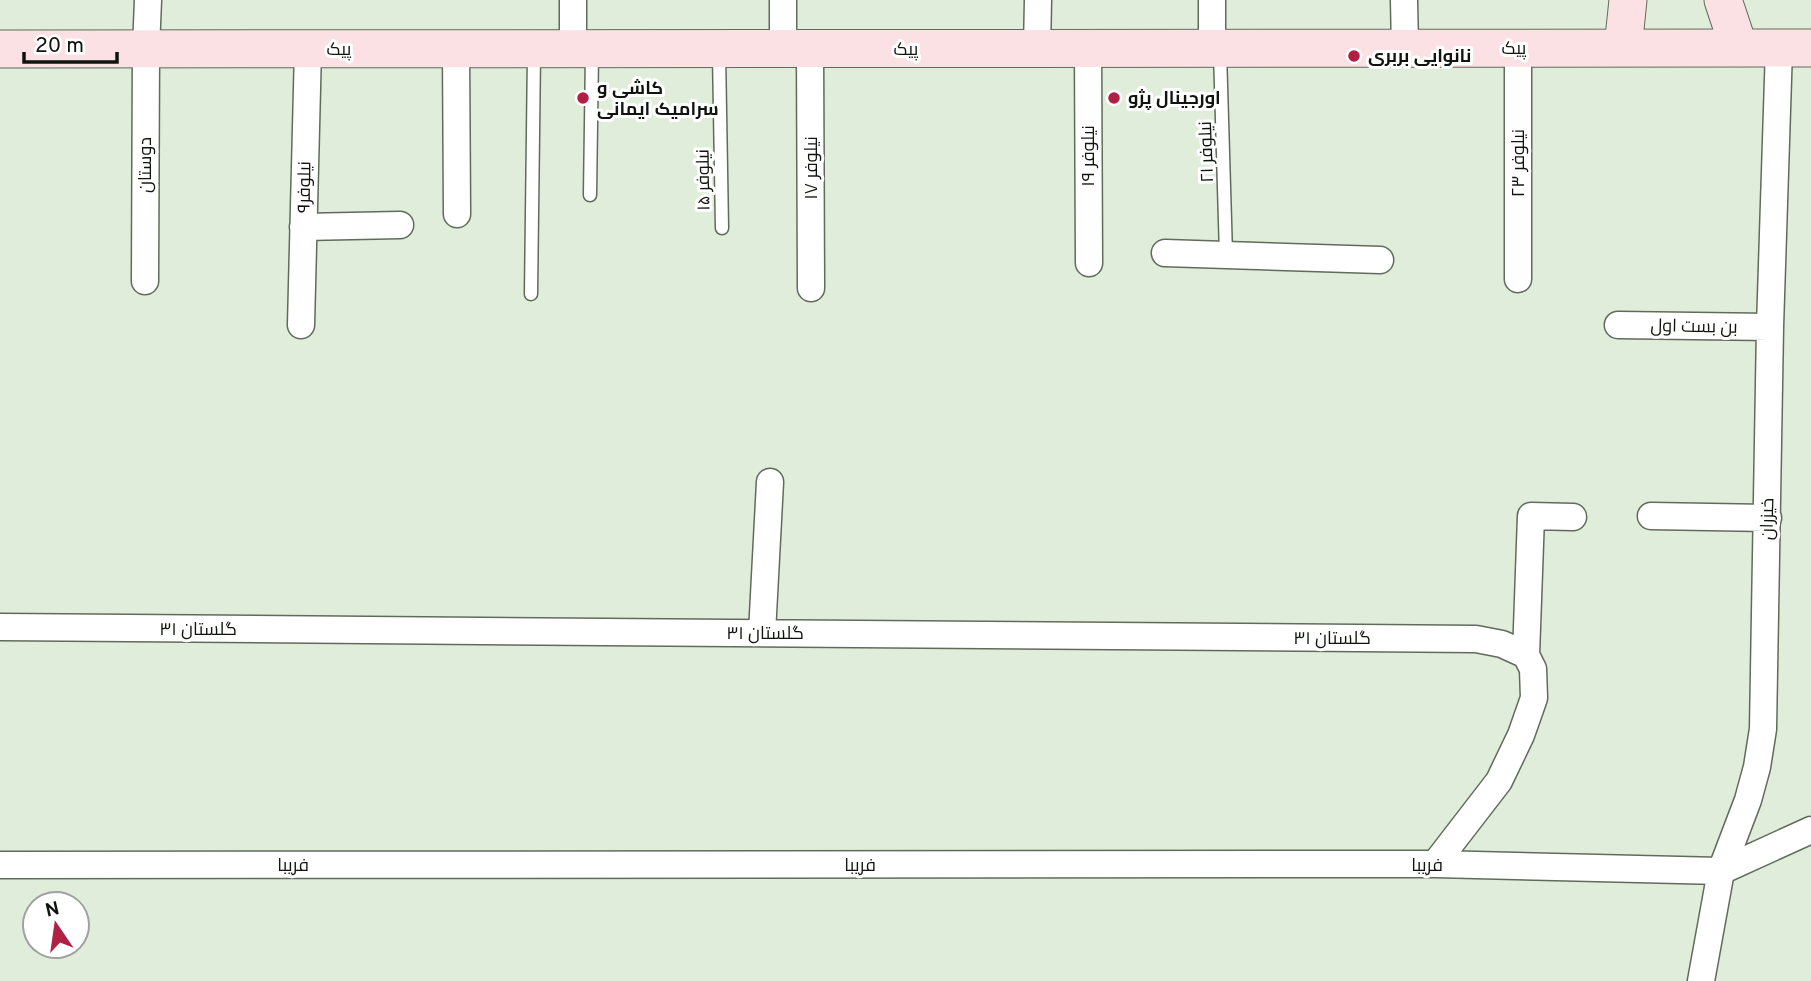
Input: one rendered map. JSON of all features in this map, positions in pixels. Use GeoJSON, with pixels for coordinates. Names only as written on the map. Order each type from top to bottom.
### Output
{"type":"FeatureCollection","features":[{"type":"Feature","properties":{"kind":"street","name":"دوستان"},"geometry":{"type":"LineString","coordinates":[[145,281],[145,49],[148,0]]}},
{"type":"Feature","properties":{"kind":"street"},"geometry":{"type":"LineString","coordinates":[[573,0],[582,49]]}},
{"type":"Feature","properties":{"kind":"street","name":"نیلوفر ۱۷"},"geometry":{"type":"LineString","coordinates":[[783,0],[796,49],[811,288]]}},
{"type":"Feature","properties":{"kind":"street"},"geometry":{"type":"LineString","coordinates":[[1037,48],[1038,0]]}},
{"type":"Feature","properties":{"kind":"street"},"geometry":{"type":"LineString","coordinates":[[1212,0],[1216,48]]}},
{"type":"Feature","properties":{"kind":"street"},"geometry":{"type":"LineString","coordinates":[[1404,0],[1405,48]]}},
{"type":"Feature","properties":{"kind":"street"},"geometry":{"type":"LineString","coordinates":[[1623,48],[1628,0]]}},
{"type":"Feature","properties":{"kind":"street"},"geometry":{"type":"LineString","coordinates":[[1723,0],[1739,47]]}},
{"type":"Feature","properties":{"kind":"street","name":"نیلوفر ۱۹"},"geometry":{"type":"LineString","coordinates":[[1088,48],[1089,263]]}},
{"type":"Feature","properties":{"kind":"street","name":"نیلوفر ۲۳"},"geometry":{"type":"LineString","coordinates":[[1518,48],[1518,279]]}},
{"type":"Feature","properties":{"kind":"street","name":"پیک"},"geometry":{"type":"LineString","coordinates":[[0,49],[1795,48]]}},
{"type":"Feature","properties":{"kind":"street","name":"خیزران"},"geometry":{"type":"LineString","coordinates":[[1701,981],[1721,871],[1748,800],[1763,729],[1770,327],[1795,48]]}},
{"type":"Feature","properties":{"kind":"street","name":"نیلوفر۹"},"geometry":{"type":"LineString","coordinates":[[301,325],[307,49]]}},
{"type":"Feature","properties":{"kind":"street"},"geometry":{"type":"LineString","coordinates":[[456,49],[457,214]]}},
{"type":"Feature","properties":{"kind":"street"},"geometry":{"type":"LineString","coordinates":[[303,227],[400,225]]}},
{"type":"Feature","properties":{"kind":"street"},"geometry":{"type":"LineString","coordinates":[[1165,253],[1380,260]]}},
{"type":"Feature","properties":{"kind":"street","name":"بن بست اول"},"geometry":{"type":"LineString","coordinates":[[1618,325],[1770,327]]}},
{"type":"Feature","properties":{"kind":"street"},"geometry":{"type":"LineString","coordinates":[[762,633],[771,482]]}},
{"type":"Feature","properties":{"kind":"street"},"geometry":{"type":"LineString","coordinates":[[1435,864],[1499,781],[1521,735],[1534,698],[1533,669],[1526,655],[1531,516],[1573,517]]}},
{"type":"Feature","properties":{"kind":"street"},"geometry":{"type":"LineString","coordinates":[[1651,516],[1768,518]]}},
{"type":"Feature","properties":{"kind":"street","name":"گلستان ۳۱"},"geometry":{"type":"LineString","coordinates":[[0,627],[1476,639],[1502,644],[1526,655]]}},
{"type":"Feature","properties":{"kind":"street"},"geometry":{"type":"LineString","coordinates":[[1721,871],[1811,830]]}},
{"type":"Feature","properties":{"kind":"street","name":"فریبا"},"geometry":{"type":"LineString","coordinates":[[0,865],[1435,864],[1721,871]]}},
{"type":"Feature","properties":{"kind":"lane","name":"نیلوفر ۲۱"},"geometry":{"type":"LineString","coordinates":[[1216,48],[1226,255]]}},
{"type":"Feature","properties":{"kind":"lane"},"geometry":{"type":"LineString","coordinates":[[531,293],[534,49]]}},
{"type":"Feature","properties":{"kind":"lane"},"geometry":{"type":"LineString","coordinates":[[582,49],[590,195]]}},
{"type":"Feature","properties":{"kind":"lane","name":"نیلوفر ۱۵"},"geometry":{"type":"LineString","coordinates":[[719,49],[722,228]]}},
{"type":"Feature","properties":{"kind":"place","name":"نانوایی بربری"},"geometry":{"type":"Point","coordinates":[1354,56]}},
{"type":"Feature","properties":{"kind":"place","name":"کاشی و سرامیک ایمانی"},"geometry":{"type":"Point","coordinates":[583,98]}},
{"type":"Feature","properties":{"kind":"place","name":"اورجینال پژو"},"geometry":{"type":"Point","coordinates":[1114,98]}}]}
